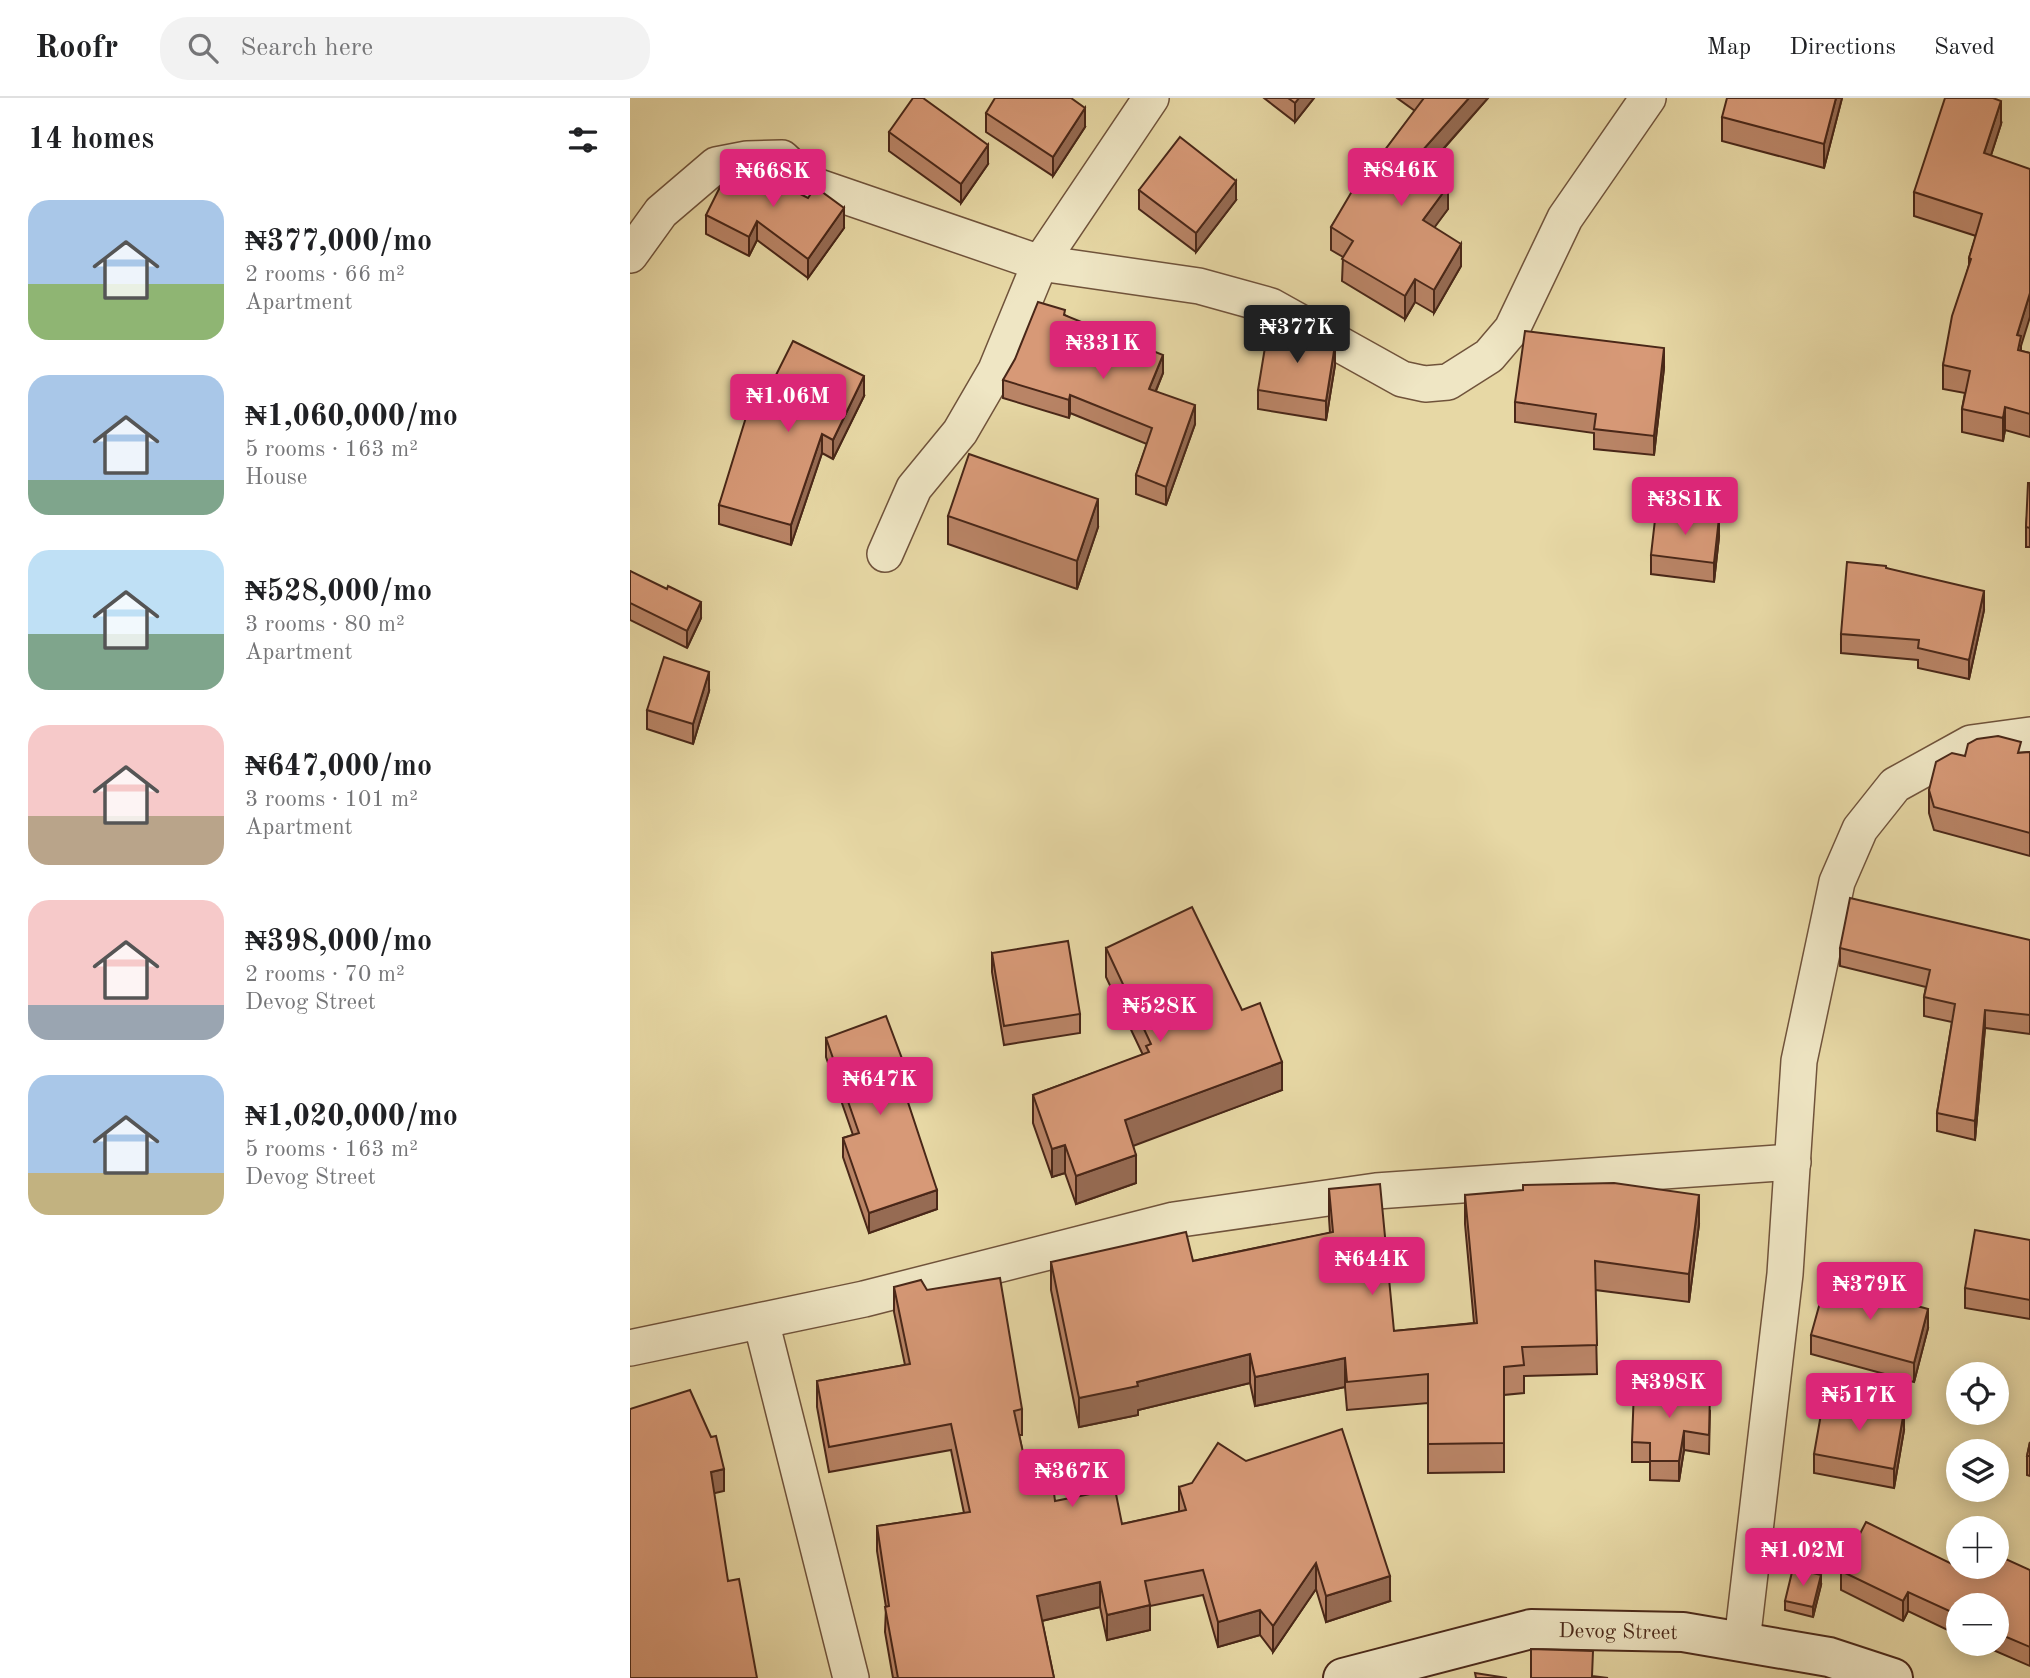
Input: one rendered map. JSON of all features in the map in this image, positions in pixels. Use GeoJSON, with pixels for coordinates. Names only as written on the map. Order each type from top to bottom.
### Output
{"type":"FeatureCollection","features":[{"type":"Feature","properties":{"kind":"street"},"geometry":{"type":"LineString","coordinates":[[885,554],[914,488],[960,432],[996,370],[1040,262],[1151,98]]}},
{"type":"Feature","properties":{"kind":"street"},"geometry":{"type":"LineString","coordinates":[[630,255],[661,212],[716,165],[747,159],[782,158],[810,184],[1040,262],[1199,286],[1271,306],[1402,379],[1425,384],[1448,382],[1489,356],[1512,329],[1565,218],[1648,98]]}},
{"type":"Feature","properties":{"kind":"street"},"geometry":{"type":"LineString","coordinates":[[1742,1642],[1785,1273],[1802,1049],[1837,882],[1860,829],[1895,785],[1971,743],[2030,735]]}},
{"type":"Feature","properties":{"kind":"street"},"geometry":{"type":"LineString","coordinates":[[630,1349],[864,1299],[1174,1220],[1376,1191],[1793,1162]]}},
{"type":"Feature","properties":{"kind":"street"},"geometry":{"type":"LineString","coordinates":[[761,1321],[851,1678]]}},
{"type":"Feature","properties":{"kind":"street","name":"Devog Street"},"geometry":{"type":"LineString","coordinates":[[1343,1678],[1531,1629],[1683,1632],[1829,1657],[1893,1678]]}},
{"type":"Feature","properties":{"kind":"building"},"geometry":{"type":"Polygon","coordinates":[[[913,98],[923,98],[988,145],[961,184],[889,132],[913,98]]]}},
{"type":"Feature","properties":{"kind":"building"},"geometry":{"type":"Polygon","coordinates":[[[995,98],[1071,98],[1085,108],[1053,157],[986,113],[995,98]]]}},
{"type":"Feature","properties":{"kind":"building"},"geometry":{"type":"Polygon","coordinates":[[[1424,98],[1469,98],[1413,161],[1448,186],[1423,220],[1461,244],[1434,290],[1415,279],[1405,296],[1342,259],[1353,241],[1331,227],[1358,181],[1360,183],[1424,98]]]}},
{"type":"Feature","properties":{"kind":"building"},"geometry":{"type":"Polygon","coordinates":[[[1727,98],[1836,98],[1824,144],[1722,117],[1727,98]]]}},
{"type":"Feature","properties":{"kind":"building"},"geometry":{"type":"Polygon","coordinates":[[[1945,98],[1993,98],[2001,101],[1984,153],[2030,169],[2030,293],[2017,335],[2021,336],[2018,350],[2030,353],[2030,414],[2005,407],[2003,418],[1962,409],[1970,371],[1943,365],[1952,316],[1971,259],[1969,258],[1982,214],[1914,192],[1945,98]]]}},
{"type":"Feature","properties":{"kind":"building"},"geometry":{"type":"Polygon","coordinates":[[[1180,137],[1236,181],[1196,233],[1139,190],[1180,137]]]}},
{"type":"Feature","properties":{"kind":"building"},"geometry":{"type":"Polygon","coordinates":[[[737,162],[808,198],[815,188],[818,189],[844,208],[808,259],[757,221],[749,237],[706,215],[732,163],[737,162]]]}},
{"type":"Feature","properties":{"kind":"building"},"geometry":{"type":"Polygon","coordinates":[[[1038,302],[1065,310],[1064,315],[1163,355],[1149,389],[1195,405],[1166,487],[1136,475],[1152,428],[1070,395],[1069,400],[1003,380],[1015,359],[1038,302]]]}},
{"type":"Feature","properties":{"kind":"building"},"geometry":{"type":"Polygon","coordinates":[[[1268,329],[1321,338],[1335,345],[1326,401],[1258,390],[1268,329]]]}},
{"type":"Feature","properties":{"kind":"building"},"geometry":{"type":"Polygon","coordinates":[[[1525,331],[1664,348],[1654,436],[1594,429],[1596,414],[1515,402],[1525,331]]]}},
{"type":"Feature","properties":{"kind":"building"},"geometry":{"type":"Polygon","coordinates":[[[793,341],[864,376],[833,440],[822,434],[791,525],[719,505],[747,414],[755,417],[793,341]]]}},
{"type":"Feature","properties":{"kind":"building"},"geometry":{"type":"Polygon","coordinates":[[[969,454],[1098,499],[1077,561],[948,516],[969,454]]]}},
{"type":"Feature","properties":{"kind":"building"},"geometry":{"type":"Polygon","coordinates":[[[2030,483],[2030,528],[2026,527],[2030,483]]]}},
{"type":"Feature","properties":{"kind":"building"},"geometry":{"type":"Polygon","coordinates":[[[1656,511],[1719,518],[1714,563],[1651,555],[1656,511]]]}},
{"type":"Feature","properties":{"kind":"building"},"geometry":{"type":"Polygon","coordinates":[[[1847,562],[1886,566],[1984,591],[1969,660],[1918,648],[1919,640],[1841,634],[1847,562]]]}},
{"type":"Feature","properties":{"kind":"building"},"geometry":{"type":"Polygon","coordinates":[[[630,571],[701,602],[687,631],[630,603],[630,571]]]}},
{"type":"Feature","properties":{"kind":"building"},"geometry":{"type":"Polygon","coordinates":[[[664,657],[709,672],[693,724],[647,710],[664,657]]]}},
{"type":"Feature","properties":{"kind":"building"},"geometry":{"type":"Polygon","coordinates":[[[1998,736],[2021,742],[2018,753],[2030,752],[2030,833],[1934,807],[1929,790],[1936,762],[1952,753],[1965,756],[1968,744],[1977,739],[1998,736]]]}},
{"type":"Feature","properties":{"kind":"building"},"geometry":{"type":"Polygon","coordinates":[[[1850,898],[2030,940],[2030,1015],[1985,1010],[1975,1121],[1937,1113],[1955,1004],[1924,997],[1930,970],[1840,948],[1850,898]]]}},
{"type":"Feature","properties":{"kind":"building"},"geometry":{"type":"Polygon","coordinates":[[[1192,907],[1242,1010],[1260,1003],[1282,1062],[1125,1120],[1136,1155],[1076,1176],[1065,1145],[1052,1149],[1033,1095],[1149,1052],[1146,1046],[1151,1044],[1106,948],[1192,907]]]}},
{"type":"Feature","properties":{"kind":"building"},"geometry":{"type":"Polygon","coordinates":[[[1068,941],[1080,1014],[1004,1026],[992,953],[1068,941]]]}},
{"type":"Feature","properties":{"kind":"building"},"geometry":{"type":"Polygon","coordinates":[[[886,1016],[907,1072],[899,1075],[937,1190],[869,1213],[843,1138],[859,1133],[826,1038],[886,1016]]]}},
{"type":"Feature","properties":{"kind":"building"},"geometry":{"type":"Polygon","coordinates":[[[1614,1183],[1699,1195],[1689,1274],[1595,1261],[1597,1345],[1522,1347],[1524,1365],[1504,1367],[1504,1443],[1428,1444],[1428,1374],[1347,1382],[1345,1358],[1255,1377],[1250,1354],[1137,1382],[1138,1386],[1079,1398],[1051,1262],[1186,1232],[1193,1261],[1333,1232],[1329,1189],[1380,1184],[1394,1331],[1477,1323],[1465,1195],[1523,1190],[1523,1185],[1614,1183]]]}},
{"type":"Feature","properties":{"kind":"building"},"geometry":{"type":"Polygon","coordinates":[[[1975,1230],[2030,1240],[2030,1300],[1965,1288],[1975,1230]]]}},
{"type":"Feature","properties":{"kind":"building"},"geometry":{"type":"Polygon","coordinates":[[[1000,1278],[1022,1409],[1014,1411],[1029,1480],[1052,1477],[1055,1501],[1115,1489],[1122,1524],[1186,1510],[1179,1487],[1192,1483],[1218,1443],[1246,1461],[1342,1429],[1390,1576],[1326,1596],[1316,1563],[1273,1626],[1260,1610],[1218,1622],[1203,1570],[1145,1581],[1150,1605],[1107,1615],[1100,1582],[1037,1596],[1054,1678],[898,1678],[885,1607],[889,1606],[877,1526],[970,1512],[951,1424],[829,1447],[817,1381],[910,1364],[894,1287],[921,1280],[927,1290],[1000,1278]]]}},
{"type":"Feature","properties":{"kind":"building"},"geometry":{"type":"Polygon","coordinates":[[[1826,1281],[1928,1309],[1914,1363],[1811,1335],[1826,1281]]]}},
{"type":"Feature","properties":{"kind":"building"},"geometry":{"type":"Polygon","coordinates":[[[1634,1389],[1710,1392],[1709,1435],[1684,1431],[1679,1461],[1650,1461],[1650,1443],[1632,1442],[1634,1389]]]}},
{"type":"Feature","properties":{"kind":"building"},"geometry":{"type":"Polygon","coordinates":[[[690,1390],[711,1437],[716,1436],[724,1469],[711,1472],[728,1581],[739,1579],[757,1678],[630,1678],[630,1409],[690,1390]]]}},
{"type":"Feature","properties":{"kind":"building"},"geometry":{"type":"Polygon","coordinates":[[[1824,1397],[1904,1411],[1894,1469],[1814,1454],[1824,1397]]]}},
{"type":"Feature","properties":{"kind":"building"},"geometry":{"type":"Polygon","coordinates":[[[1866,1522],[1946,1561],[1946,1579],[2009,1579],[2009,1560],[2030,1570],[2030,1647],[2009,1638],[2009,1593],[1946,1593],[1946,1609],[1908,1592],[1903,1601],[1841,1571],[1866,1522]]]}},
{"type":"Feature","properties":{"kind":"building"},"geometry":{"type":"Polygon","coordinates":[[[1793,1568],[1821,1575],[1813,1607],[1785,1601],[1793,1568]]]}},
{"type":"Feature","properties":{"kind":"building"},"geometry":{"type":"Polygon","coordinates":[[[1531,1649],[1593,1651],[1592,1676],[1608,1678],[1531,1678],[1531,1649]]]}},
{"type":"Feature","properties":{"kind":"building"},"geometry":{"type":"Polygon","coordinates":[[[1475,1673],[1507,1678],[1476,1678],[1475,1673]]]}}]}
